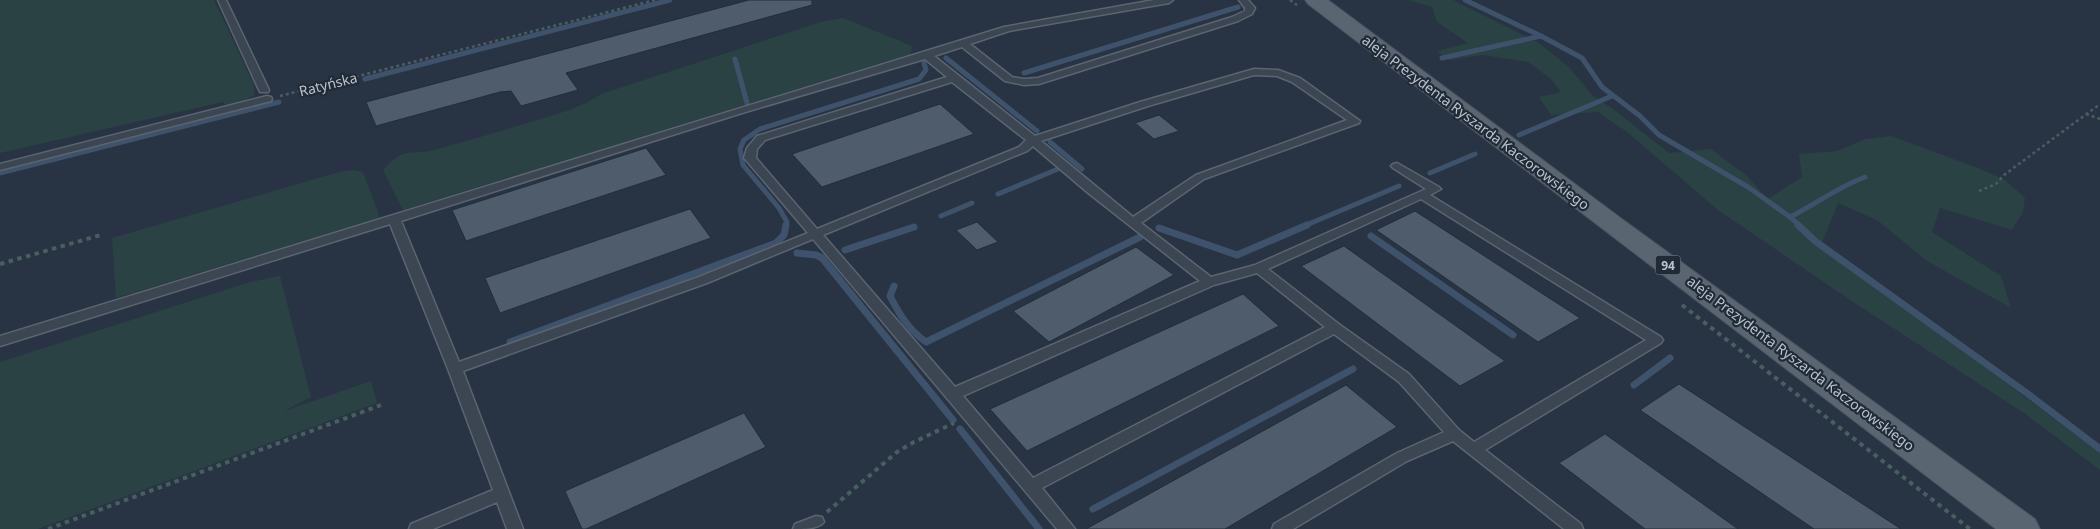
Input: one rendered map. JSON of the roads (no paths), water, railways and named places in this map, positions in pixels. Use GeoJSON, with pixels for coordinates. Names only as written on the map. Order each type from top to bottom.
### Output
{"type":"FeatureCollection","features":[{"type":"Feature","properties":{"kind":"main road","name":"aleja Prezydenta Ryszarda Kaczorowskiego"},"geometry":{"type":"LineString","coordinates":[[1315,0],[1613,225],[1797,359],[2022,529]]}},
{"type":"Feature","properties":{"kind":"lane"},"geometry":{"type":"LineString","coordinates":[[0,168],[265,95],[222,0]]}},
{"type":"Feature","properties":{"kind":"lane"},"geometry":{"type":"LineString","coordinates":[[0,341],[1007,29],[1169,0]]}},
{"type":"Feature","properties":{"kind":"lane"},"geometry":{"type":"LineString","coordinates":[[963,42],[1009,79],[1024,82],[1039,80],[1235,19],[1249,12],[1250,8],[1243,0]]}},
{"type":"Feature","properties":{"kind":"lane"},"geometry":{"type":"LineString","coordinates":[[927,54],[954,78],[1033,140],[1090,190],[1209,282]]}},
{"type":"Feature","properties":{"kind":"lane"},"geometry":{"type":"LineString","coordinates":[[455,370],[703,280],[1023,149],[1033,140],[1144,104],[1254,72],[1278,73],[1296,80],[1355,121],[1200,178],[1133,223]]}},
{"type":"Feature","properties":{"kind":"lane"},"geometry":{"type":"LineString","coordinates":[[954,78],[761,138],[752,148],[750,158],[1067,529]]}},
{"type":"Feature","properties":{"kind":"lane"},"geometry":{"type":"LineString","coordinates":[[953,394],[1209,282],[1259,268],[1435,189],[1397,166]]}},
{"type":"Feature","properties":{"kind":"lane"},"geometry":{"type":"LineString","coordinates":[[1422,194],[1656,340],[1474,449]]}},
{"type":"Feature","properties":{"kind":"lane"},"geometry":{"type":"LineString","coordinates":[[394,220],[455,370],[515,529]]}},
{"type":"Feature","properties":{"kind":"lane"},"geometry":{"type":"LineString","coordinates":[[1259,268],[1335,328],[1404,378],[1454,434],[1575,529]]}},
{"type":"Feature","properties":{"kind":"lane"},"geometry":{"type":"LineString","coordinates":[[1032,486],[1335,328]]}},
{"type":"Feature","properties":{"kind":"lane"},"geometry":{"type":"LineString","coordinates":[[1280,529],[1402,457],[1454,434]]}},
{"type":"Feature","properties":{"kind":"lane"},"geometry":{"type":"LineString","coordinates":[[417,529],[501,493]]}},
{"type":"Feature","properties":{"kind":"lane"},"geometry":{"type":"LineString","coordinates":[[801,529],[816,522]]}},
{"type":"Feature","properties":{"kind":"waterway"},"geometry":{"type":"LineString","coordinates":[[365,79],[670,0]]}},
{"type":"Feature","properties":{"kind":"waterway"},"geometry":{"type":"LineString","coordinates":[[1465,0],[1541,36]]}},
{"type":"Feature","properties":{"kind":"waterway"},"geometry":{"type":"LineString","coordinates":[[1024,73],[1238,7]]}},
{"type":"Feature","properties":{"kind":"waterway"},"geometry":{"type":"LineString","coordinates":[[1442,58],[1541,36]]}},
{"type":"Feature","properties":{"kind":"waterway"},"geometry":{"type":"LineString","coordinates":[[1541,36],[1582,58],[1602,87],[1640,116],[1659,135],[1748,187],[1790,217]]}},
{"type":"Feature","properties":{"kind":"waterway"},"geometry":{"type":"LineString","coordinates":[[946,58],[1037,131]]}},
{"type":"Feature","properties":{"kind":"waterway"},"geometry":{"type":"LineString","coordinates":[[735,59],[747,103]]}},
{"type":"Feature","properties":{"kind":"waterway"},"geometry":{"type":"LineString","coordinates":[[786,226],[787,222],[779,208],[743,165],[740,149],[744,140],[760,129],[919,79],[926,70],[924,63]]}},
{"type":"Feature","properties":{"kind":"waterway"},"geometry":{"type":"LineString","coordinates":[[1519,135],[1612,96]]}},
{"type":"Feature","properties":{"kind":"waterway"},"geometry":{"type":"LineString","coordinates":[[0,173],[279,102]]}},
{"type":"Feature","properties":{"kind":"waterway"},"geometry":{"type":"LineString","coordinates":[[1050,142],[1082,169]]}},
{"type":"Feature","properties":{"kind":"waterway"},"geometry":{"type":"LineString","coordinates":[[1430,173],[1475,154]]}},
{"type":"Feature","properties":{"kind":"waterway"},"geometry":{"type":"LineString","coordinates":[[998,194],[1058,169]]}},
{"type":"Feature","properties":{"kind":"waterway"},"geometry":{"type":"LineString","coordinates":[[1790,217],[1865,177]]}},
{"type":"Feature","properties":{"kind":"waterway"},"geometry":{"type":"LineString","coordinates":[[1304,226],[1399,186]]}},
{"type":"Feature","properties":{"kind":"waterway"},"geometry":{"type":"LineString","coordinates":[[941,216],[972,203]]}},
{"type":"Feature","properties":{"kind":"waterway"},"geometry":{"type":"LineString","coordinates":[[1790,217],[1800,226]]}},
{"type":"Feature","properties":{"kind":"waterway"},"geometry":{"type":"LineString","coordinates":[[510,342],[776,243],[784,235],[786,225]]}},
{"type":"Feature","properties":{"kind":"waterway"},"geometry":{"type":"LineString","coordinates":[[1159,228],[1237,255],[1307,225]]}},
{"type":"Feature","properties":{"kind":"waterway"},"geometry":{"type":"LineString","coordinates":[[1798,225],[1815,241],[2028,394],[2100,449]]}},
{"type":"Feature","properties":{"kind":"waterway"},"geometry":{"type":"LineString","coordinates":[[845,250],[914,227]]}},
{"type":"Feature","properties":{"kind":"waterway"},"geometry":{"type":"LineString","coordinates":[[1371,236],[1513,335]]}},
{"type":"Feature","properties":{"kind":"waterway"},"geometry":{"type":"LineString","coordinates":[[894,286],[890,296],[897,309],[910,327],[926,342],[1140,237]]}},
{"type":"Feature","properties":{"kind":"waterway"},"geometry":{"type":"LineString","coordinates":[[797,253],[816,255],[822,258],[953,420]]}},
{"type":"Feature","properties":{"kind":"waterway"},"geometry":{"type":"LineString","coordinates":[[1634,385],[1670,358]]}},
{"type":"Feature","properties":{"kind":"waterway"},"geometry":{"type":"LineString","coordinates":[[1093,509],[1353,369]]}},
{"type":"Feature","properties":{"kind":"waterway"},"geometry":{"type":"LineString","coordinates":[[960,429],[1039,529]]}}]}
